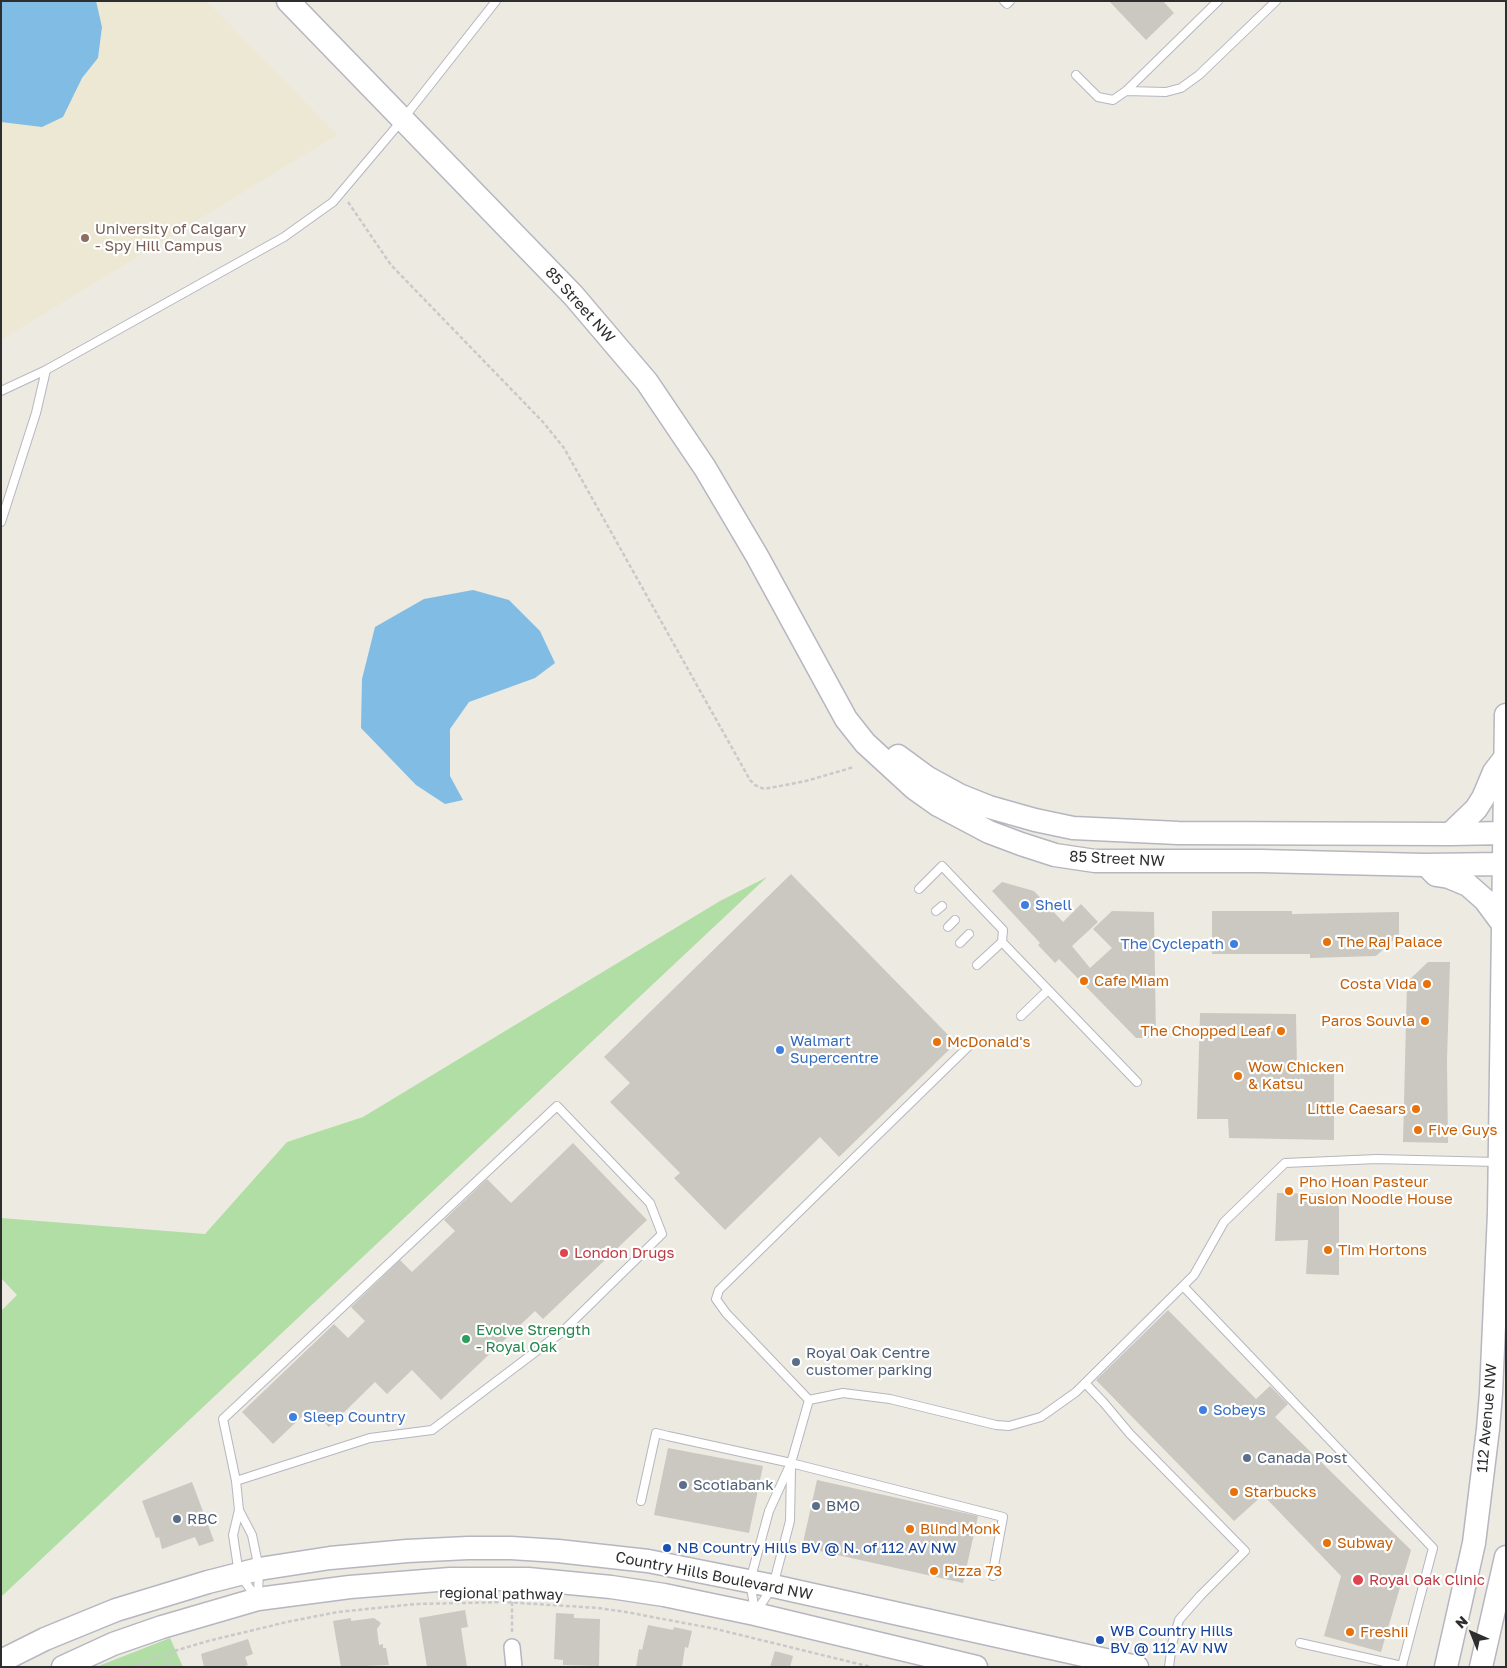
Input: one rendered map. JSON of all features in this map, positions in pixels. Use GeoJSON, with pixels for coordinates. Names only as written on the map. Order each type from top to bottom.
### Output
{"type":"FeatureCollection","features":[{"type":"Feature","properties":{"kind":"street","name":"85 Street NW"},"geometry":{"type":"LineString","coordinates":[[288,1],[574,296],[647,382],[705,468],[757,556],[846,720],[865,743],[914,788],[938,805],[989,832],[1055,855],[1095,861],[1261,861],[1424,865],[1505,864]]}},
{"type":"Feature","properties":{"kind":"street","name":"85 Street NW"},"geometry":{"type":"LineString","coordinates":[[811,656],[834,690],[863,724],[911,767],[958,794],[989,807],[1035,820],[1074,828],[1178,833],[1505,833]]}},
{"type":"Feature","properties":{"kind":"street","name":"112 Avenue NW"},"geometry":{"type":"LineString","coordinates":[[1444,1663],[1474,1543],[1491,1392],[1500,1162],[1506,715]]}},
{"type":"Feature","properties":{"kind":"street"},"geometry":{"type":"LineString","coordinates":[[1450,834],[1476,809],[1494,772],[1505,758]]}},
{"type":"Feature","properties":{"kind":"street"},"geometry":{"type":"LineString","coordinates":[[1424,865],[1436,875],[1449,877],[1468,885],[1485,900],[1502,923]]}},
{"type":"Feature","properties":{"kind":"street","name":"Country Hills Boulevard NW"},"geometry":{"type":"LineString","coordinates":[[1,1660],[116,1610],[249,1572],[330,1558],[407,1551],[511,1548],[576,1552],[648,1561],[750,1581],[1137,1667]]}},
{"type":"Feature","properties":{"kind":"street"},"geometry":{"type":"LineString","coordinates":[[1481,1667],[1506,1557]]}},
{"type":"Feature","properties":{"kind":"street","name":"Country Hills Boulevard NW"},"geometry":{"type":"LineString","coordinates":[[63,1667],[112,1644],[162,1627],[258,1599],[313,1591],[450,1579],[528,1579],[610,1587],[655,1594],[755,1614],[976,1667]]}},
{"type":"Feature","properties":{"kind":"street"},"geometry":{"type":"LineString","coordinates":[[512,1647],[514,1667]]}},
{"type":"Feature","properties":{"kind":"lane"},"geometry":{"type":"LineString","coordinates":[[2,389],[46,370],[284,237],[333,202],[403,119],[496,1]]}},
{"type":"Feature","properties":{"kind":"lane"},"geometry":{"type":"LineString","coordinates":[[1004,1],[1007,4],[1010,1]]}},
{"type":"Feature","properties":{"kind":"lane"},"geometry":{"type":"LineString","coordinates":[[1076,75],[1098,97],[1113,100],[1126,91],[1218,1]]}},
{"type":"Feature","properties":{"kind":"lane"},"geometry":{"type":"LineString","coordinates":[[1126,91],[1166,92],[1181,88],[1199,74],[1276,1]]}},
{"type":"Feature","properties":{"kind":"lane"},"geometry":{"type":"LineString","coordinates":[[1,522],[36,413],[46,370]]}},
{"type":"Feature","properties":{"kind":"lane"},"geometry":{"type":"LineString","coordinates":[[919,889],[942,866],[959,889],[986,917],[1003,930],[1002,942],[977,965]]}},
{"type":"Feature","properties":{"kind":"lane"},"geometry":{"type":"LineString","coordinates":[[948,927],[955,920]]}},
{"type":"Feature","properties":{"kind":"lane"},"geometry":{"type":"LineString","coordinates":[[960,943],[969,934]]}},
{"type":"Feature","properties":{"kind":"lane"},"geometry":{"type":"LineString","coordinates":[[1002,942],[1137,1082]]}},
{"type":"Feature","properties":{"kind":"lane"},"geometry":{"type":"LineString","coordinates":[[1021,1016],[1048,990]]}},
{"type":"Feature","properties":{"kind":"lane"},"geometry":{"type":"LineString","coordinates":[[809,1400],[726,1313],[716,1299],[719,1290],[973,1042]]}},
{"type":"Feature","properties":{"kind":"lane"},"geometry":{"type":"LineString","coordinates":[[236,1481],[370,1438],[432,1430],[563,1331],[662,1234],[650,1203],[557,1106],[223,1419],[236,1481],[239,1510],[233,1535],[258,1599]]}},
{"type":"Feature","properties":{"kind":"lane"},"geometry":{"type":"LineString","coordinates":[[809,1400],[843,1393],[890,1399],[996,1425],[1009,1426],[1041,1417],[1076,1392],[1194,1275],[1224,1222],[1285,1162],[1377,1159],[1500,1162]]}},
{"type":"Feature","properties":{"kind":"lane"},"geometry":{"type":"LineString","coordinates":[[1183,1286],[1433,1548],[1402,1666],[1300,1643]]}},
{"type":"Feature","properties":{"kind":"lane"},"geometry":{"type":"LineString","coordinates":[[1085,1383],[1130,1434],[1245,1551],[1179,1620],[1172,1644],[1169,1667]]}},
{"type":"Feature","properties":{"kind":"lane"},"geometry":{"type":"LineString","coordinates":[[755,1614],[750,1581],[769,1511],[791,1463],[809,1400]]}},
{"type":"Feature","properties":{"kind":"lane"},"geometry":{"type":"LineString","coordinates":[[641,1501],[656,1433],[791,1463],[1003,1517],[993,1576]]}},
{"type":"Feature","properties":{"kind":"lane"},"geometry":{"type":"LineString","coordinates":[[755,1614],[773,1586],[790,1521],[791,1463]]}},
{"type":"Feature","properties":{"kind":"lane"},"geometry":{"type":"LineString","coordinates":[[239,1510],[252,1535],[249,1572],[258,1599]]}},
{"type":"Feature","properties":{"kind":"path"},"geometry":{"type":"LineString","coordinates":[[342,192],[391,265],[543,422],[564,448],[750,780],[755,785],[764,789],[806,781],[854,767]]}},
{"type":"Feature","properties":{"kind":"path"},"geometry":{"type":"LineString","coordinates":[[512,1602],[512,1647]]}},
{"type":"Feature","properties":{"kind":"path","name":"regional pathway"},"geometry":{"type":"LineString","coordinates":[[132,1667],[171,1652],[232,1635],[338,1612],[416,1604],[512,1602],[598,1608],[626,1612],[725,1631],[871,1667]]}},
{"type":"Feature","properties":{"kind":"path"},"geometry":{"type":"LineString","coordinates":[[164,1667],[171,1652]]}},
{"type":"Feature","properties":{"kind":"shaded area","name":"University of Calgary - Spy Hill Campus"},"geometry":{"type":"Polygon","coordinates":[[[1,1],[207,1],[337,135],[1,340],[1,1]]]}},
{"type":"Feature","properties":{"kind":"green space"},"geometry":{"type":"Polygon","coordinates":[[[767,877],[1,1597],[1,1311],[17,1295],[1,1278],[1,1218],[205,1234],[287,1142],[363,1117],[720,901],[767,877]]]}},
{"type":"Feature","properties":{"kind":"green space"},"geometry":{"type":"Polygon","coordinates":[[[170,1638],[183,1667],[96,1667],[170,1638]]]}},
{"type":"Feature","properties":{"kind":"water"},"geometry":{"type":"Polygon","coordinates":[[[1,1],[96,1],[102,27],[98,58],[82,78],[63,117],[42,127],[1,122],[1,1]]]}},
{"type":"Feature","properties":{"kind":"water"},"geometry":{"type":"Polygon","coordinates":[[[473,590],[509,600],[540,631],[555,663],[535,678],[469,702],[450,729],[450,776],[463,800],[445,804],[416,785],[361,728],[362,679],[375,627],[424,599],[473,590]]]}},
{"type":"Feature","properties":{"kind":"building"},"geometry":{"type":"Polygon","coordinates":[[[1109,1],[1163,1],[1174,13],[1146,40],[1109,1]]]}},
{"type":"Feature","properties":{"kind":"building","name":"Walmart Supercentre"},"geometry":{"type":"Polygon","coordinates":[[[791,874],[956,1043],[839,1157],[820,1137],[725,1230],[674,1178],[680,1173],[610,1102],[630,1083],[604,1057],[791,874]]]}},
{"type":"Feature","properties":{"kind":"building"},"geometry":{"type":"Polygon","coordinates":[[[1002,882],[1034,891],[1063,922],[1081,904],[1098,922],[1072,946],[1090,968],[1112,948],[1093,929],[1112,911],[1154,912],[1156,1038],[1136,1038],[1059,959],[1055,963],[1038,945],[1040,943],[992,891],[1002,882]]]}},
{"type":"Feature","properties":{"kind":"building"},"geometry":{"type":"Polygon","coordinates":[[[1212,911],[1292,911],[1292,914],[1399,912],[1399,935],[1376,956],[1310,958],[1310,954],[1212,954],[1212,911]]]}},
{"type":"Feature","properties":{"kind":"building"},"geometry":{"type":"Polygon","coordinates":[[[1428,962],[1450,962],[1447,1060],[1448,1143],[1403,1142],[1407,982],[1428,962]]]}},
{"type":"Feature","properties":{"kind":"building"},"geometry":{"type":"Polygon","coordinates":[[[1200,1013],[1296,1014],[1297,1070],[1334,1071],[1334,1140],[1229,1138],[1228,1119],[1197,1119],[1200,1013]]]}},
{"type":"Feature","properties":{"kind":"building"},"geometry":{"type":"Polygon","coordinates":[[[573,1143],[647,1220],[543,1319],[535,1311],[441,1400],[412,1370],[387,1394],[375,1382],[329,1427],[310,1409],[273,1444],[242,1412],[334,1324],[348,1338],[365,1321],[351,1307],[400,1260],[412,1272],[455,1231],[444,1220],[487,1179],[511,1203],[573,1143]]]}},
{"type":"Feature","properties":{"kind":"building"},"geometry":{"type":"Polygon","coordinates":[[[1277,1193],[1339,1194],[1339,1275],[1306,1274],[1308,1240],[1275,1241],[1277,1193]]]}},
{"type":"Feature","properties":{"kind":"building","name":"Sobeys"},"geometry":{"type":"Polygon","coordinates":[[[1168,1310],[1256,1399],[1270,1386],[1288,1404],[1275,1417],[1411,1550],[1381,1652],[1324,1636],[1341,1576],[1263,1495],[1234,1521],[1096,1380],[1168,1310]]]}},
{"type":"Feature","properties":{"kind":"building"},"geometry":{"type":"Polygon","coordinates":[[[668,1448],[763,1466],[749,1533],[654,1515],[668,1448]]]}},
{"type":"Feature","properties":{"kind":"building"},"geometry":{"type":"Polygon","coordinates":[[[817,1480],[978,1516],[963,1583],[802,1547],[817,1480]]]}},
{"type":"Feature","properties":{"kind":"building","name":"RBC"},"geometry":{"type":"Polygon","coordinates":[[[192,1482],[214,1541],[199,1546],[195,1537],[162,1549],[159,1537],[156,1538],[142,1501],[192,1482]]]}},
{"type":"Feature","properties":{"kind":"building"},"geometry":{"type":"Polygon","coordinates":[[[465,1610],[468,1627],[461,1628],[467,1667],[427,1667],[419,1618],[465,1610]]]}},
{"type":"Feature","properties":{"kind":"building"},"geometry":{"type":"Polygon","coordinates":[[[556,1613],[574,1614],[574,1618],[600,1619],[599,1666],[563,1665],[563,1660],[554,1659],[556,1613]]]}},
{"type":"Feature","properties":{"kind":"building"},"geometry":{"type":"Polygon","coordinates":[[[351,1618],[351,1621],[374,1618],[381,1623],[377,1629],[379,1645],[383,1644],[383,1648],[386,1648],[389,1665],[341,1667],[333,1621],[351,1618]]]}},
{"type":"Feature","properties":{"kind":"building"},"geometry":{"type":"Polygon","coordinates":[[[648,1625],[673,1630],[674,1627],[692,1631],[688,1648],[685,1647],[682,1667],[636,1667],[639,1649],[642,1650],[648,1625]]]}},
{"type":"Feature","properties":{"kind":"building"},"geometry":{"type":"Polygon","coordinates":[[[248,1639],[253,1654],[245,1657],[248,1665],[241,1667],[204,1667],[201,1654],[248,1639]]]}},
{"type":"Feature","properties":{"kind":"building"},"geometry":{"type":"Polygon","coordinates":[[[775,1651],[793,1656],[790,1667],[770,1667],[775,1651]]]}},
{"type":"Feature","properties":{"kind":"place","name":"University of Calgary - Spy Hill Campus"},"geometry":{"type":"Point","coordinates":[85,238]}},
{"type":"Feature","properties":{"kind":"place","name":"Shell"},"geometry":{"type":"Point","coordinates":[1025,905]}},
{"type":"Feature","properties":{"kind":"place","name":"The Raj Palace"},"geometry":{"type":"Point","coordinates":[1327,942]}},
{"type":"Feature","properties":{"kind":"place","name":"The Cyclepath"},"geometry":{"type":"Point","coordinates":[1234,944]}},
{"type":"Feature","properties":{"kind":"place","name":"Cafe Miam"},"geometry":{"type":"Point","coordinates":[1084,981]}},
{"type":"Feature","properties":{"kind":"place","name":"Costa Vida"},"geometry":{"type":"Point","coordinates":[1427,984]}},
{"type":"Feature","properties":{"kind":"place","name":"Paros Souvla"},"geometry":{"type":"Point","coordinates":[1425,1021]}},
{"type":"Feature","properties":{"kind":"place","name":"The Chopped Leaf"},"geometry":{"type":"Point","coordinates":[1281,1031]}},
{"type":"Feature","properties":{"kind":"place","name":"McDonald's"},"geometry":{"type":"Point","coordinates":[937,1042]}},
{"type":"Feature","properties":{"kind":"place","name":"Walmart Supercentre"},"geometry":{"type":"Point","coordinates":[780,1050]}},
{"type":"Feature","properties":{"kind":"place","name":"Wow Chicken & Katsu"},"geometry":{"type":"Point","coordinates":[1238,1076]}},
{"type":"Feature","properties":{"kind":"place","name":"Little Caesars"},"geometry":{"type":"Point","coordinates":[1416,1109]}},
{"type":"Feature","properties":{"kind":"place","name":"Five Guys"},"geometry":{"type":"Point","coordinates":[1418,1130]}},
{"type":"Feature","properties":{"kind":"place","name":"Pho Hoan Pasteur Fusion Noodle House"},"geometry":{"type":"Point","coordinates":[1289,1191]}},
{"type":"Feature","properties":{"kind":"place","name":"Tim Hortons"},"geometry":{"type":"Point","coordinates":[1328,1250]}},
{"type":"Feature","properties":{"kind":"place","name":"London Drugs"},"geometry":{"type":"Point","coordinates":[564,1253]}},
{"type":"Feature","properties":{"kind":"place","name":"Evolve Strength - Royal Oak"},"geometry":{"type":"Point","coordinates":[466,1339]}},
{"type":"Feature","properties":{"kind":"place","name":"Royal Oak Centre customer parking"},"geometry":{"type":"Point","coordinates":[796,1362]}},
{"type":"Feature","properties":{"kind":"place","name":"Sobeys"},"geometry":{"type":"Point","coordinates":[1203,1410]}},
{"type":"Feature","properties":{"kind":"place","name":"Sleep Country"},"geometry":{"type":"Point","coordinates":[293,1417]}},
{"type":"Feature","properties":{"kind":"place","name":"Canada Post"},"geometry":{"type":"Point","coordinates":[1247,1458]}},
{"type":"Feature","properties":{"kind":"place","name":"Scotiabank"},"geometry":{"type":"Point","coordinates":[683,1485]}},
{"type":"Feature","properties":{"kind":"place","name":"Starbucks"},"geometry":{"type":"Point","coordinates":[1234,1492]}},
{"type":"Feature","properties":{"kind":"place","name":"BMO"},"geometry":{"type":"Point","coordinates":[816,1506]}},
{"type":"Feature","properties":{"kind":"place","name":"RBC"},"geometry":{"type":"Point","coordinates":[177,1519]}},
{"type":"Feature","properties":{"kind":"place","name":"Blind Monk"},"geometry":{"type":"Point","coordinates":[910,1529]}},
{"type":"Feature","properties":{"kind":"place","name":"Subway"},"geometry":{"type":"Point","coordinates":[1327,1543]}},
{"type":"Feature","properties":{"kind":"place","name":"NB Country Hills BV @ N. of 112 AV NW"},"geometry":{"type":"Point","coordinates":[667,1548]}},
{"type":"Feature","properties":{"kind":"place","name":"Pizza 73"},"geometry":{"type":"Point","coordinates":[934,1571]}},
{"type":"Feature","properties":{"kind":"place","name":"Royal Oak Clinic"},"geometry":{"type":"Point","coordinates":[1358,1580]}},
{"type":"Feature","properties":{"kind":"place","name":"Freshii"},"geometry":{"type":"Point","coordinates":[1350,1632]}},
{"type":"Feature","properties":{"kind":"place","name":"WB Country Hills BV @ 112 AV NW"},"geometry":{"type":"Point","coordinates":[1100,1640]}}]}
